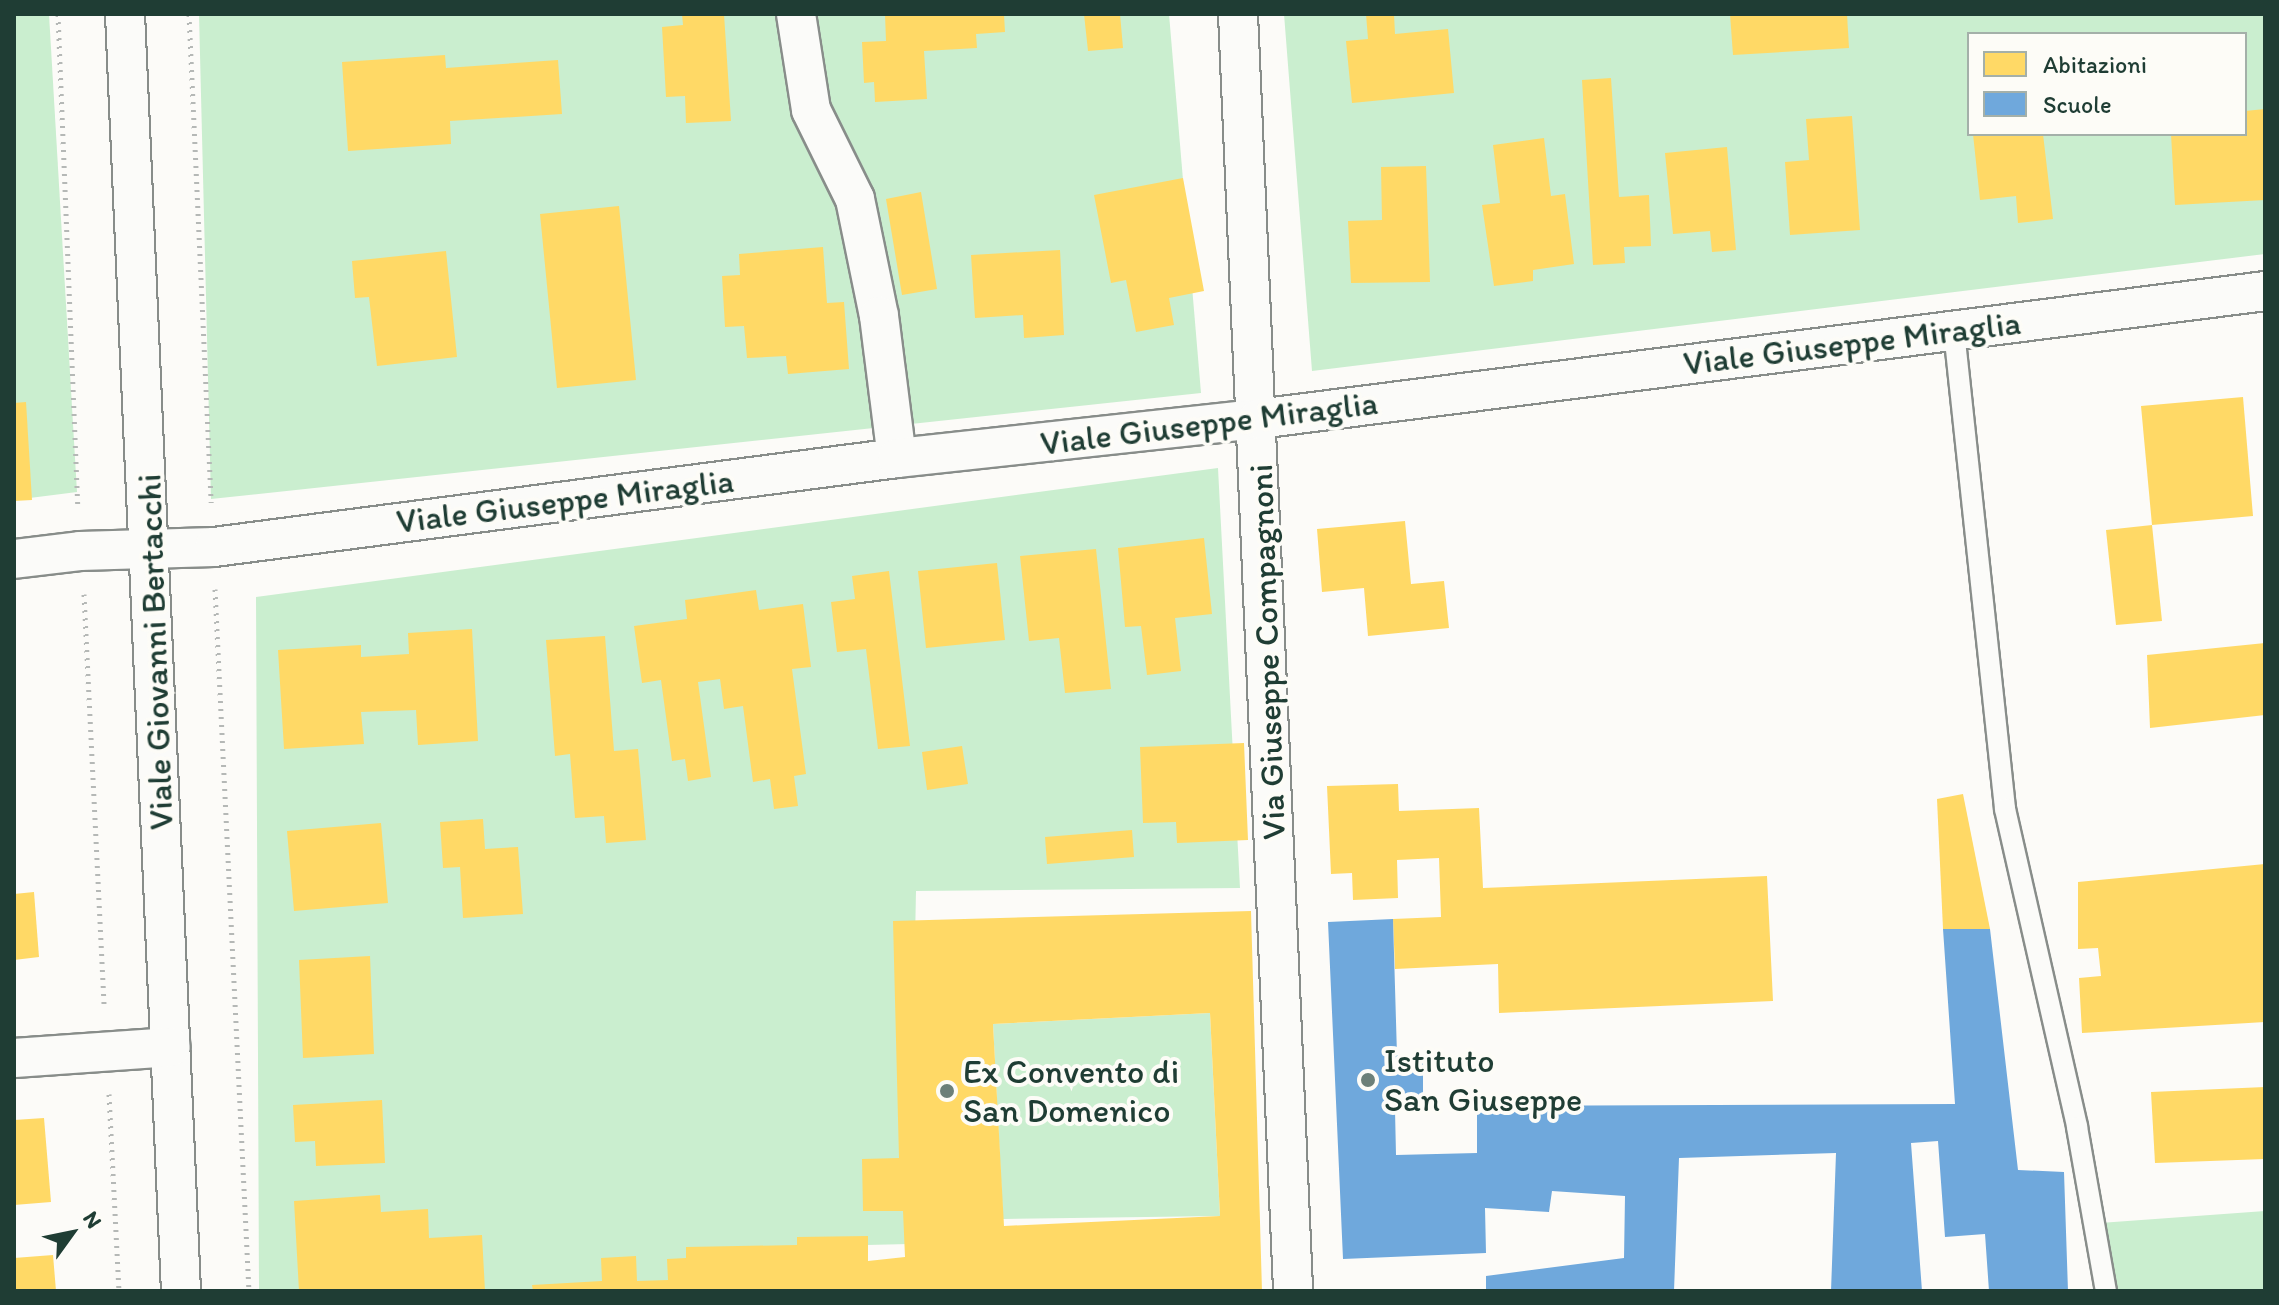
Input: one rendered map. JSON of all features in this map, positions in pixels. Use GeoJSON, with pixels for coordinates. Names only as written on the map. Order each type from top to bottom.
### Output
{"type":"FeatureCollection","features":[{"type":"Feature","properties":{"kind":"street","name":"Viale Giovanni Bertacchi"},"geometry":{"type":"LineString","coordinates":[[125,14],[152,552],[181,1291]]}},
{"type":"Feature","properties":{"kind":"street"},"geometry":{"type":"LineString","coordinates":[[796,14],[811,110],[855,199],[879,316],[897,458]]}},
{"type":"Feature","properties":{"kind":"street","name":"Via Giuseppe Compagnoni"},"geometry":{"type":"LineString","coordinates":[[1238,14],[1258,419],[1293,1291]]}},
{"type":"Feature","properties":{"kind":"street","name":"Viale Giuseppe Miraglia"},"geometry":{"type":"LineString","coordinates":[[14,559],[80,551],[152,552],[214,547],[897,458],[1258,419],[2265,291]]}},
{"type":"Feature","properties":{"kind":"street"},"geometry":{"type":"LineString","coordinates":[[14,1058],[171,1047]]}},
{"type":"Feature","properties":{"kind":"lane"},"geometry":{"type":"LineString","coordinates":[[1954,331],[2005,809],[2077,1127],[2106,1291]]}},
{"type":"Feature","properties":{"kind":"path"},"geometry":{"type":"LineString","coordinates":[[58,14],[80,551],[119,1291]]}},
{"type":"Feature","properties":{"kind":"path"},"geometry":{"type":"LineString","coordinates":[[189,14],[249,1291]]}},
{"type":"Feature","properties":{"kind":"green space"},"geometry":{"type":"Polygon","coordinates":[[[14,14],[49,14],[77,492],[14,500],[14,14]]]}},
{"type":"Feature","properties":{"kind":"green space"},"geometry":{"type":"Polygon","coordinates":[[[199,14],[1169,14],[1201,393],[211,499],[199,14]]]}},
{"type":"Feature","properties":{"kind":"green space"},"geometry":{"type":"Polygon","coordinates":[[[1284,14],[2265,14],[2265,254],[1312,371],[1284,14]]]}},
{"type":"Feature","properties":{"kind":"green space"},"geometry":{"type":"Polygon","coordinates":[[[1218,468],[1240,888],[916,891],[909,1244],[695,1249],[696,1291],[259,1291],[256,597],[1218,468]]]}},
{"type":"Feature","properties":{"kind":"green space"},"geometry":{"type":"Polygon","coordinates":[[[1210,1013],[1220,1216],[1003,1219],[993,1024],[1210,1013]]]}},
{"type":"Feature","properties":{"kind":"green space"},"geometry":{"type":"Polygon","coordinates":[[[2265,1211],[2265,1291],[2116,1291],[2100,1223],[2265,1211]]]}},
{"type":"Feature","properties":{"kind":"building: Abitazioni"},"geometry":{"type":"Polygon","coordinates":[[[682,14],[724,14],[731,121],[686,123],[685,96],[666,97],[662,27],[683,25],[682,14]]]}},
{"type":"Feature","properties":{"kind":"building: Abitazioni"},"geometry":{"type":"Polygon","coordinates":[[[885,14],[1004,14],[1005,32],[976,34],[977,48],[924,51],[927,99],[875,102],[874,82],[864,83],[862,42],[886,41],[885,14]]]}},
{"type":"Feature","properties":{"kind":"building: Abitazioni"},"geometry":{"type":"Polygon","coordinates":[[[1084,14],[1120,14],[1123,48],[1088,51],[1084,14]]]}},
{"type":"Feature","properties":{"kind":"building: Abitazioni"},"geometry":{"type":"Polygon","coordinates":[[[1366,14],[1394,14],[1395,34],[1448,29],[1454,93],[1352,103],[1346,41],[1368,39],[1366,14]]]}},
{"type":"Feature","properties":{"kind":"building: Abitazioni"},"geometry":{"type":"Polygon","coordinates":[[[1730,14],[1847,14],[1849,48],[1733,55],[1730,14]]]}},
{"type":"Feature","properties":{"kind":"building: Abitazioni"},"geometry":{"type":"Polygon","coordinates":[[[445,55],[446,68],[558,60],[562,114],[450,121],[451,144],[348,151],[342,62],[445,55]]]}},
{"type":"Feature","properties":{"kind":"building: Abitazioni"},"geometry":{"type":"Polygon","coordinates":[[[1611,78],[1619,197],[1649,195],[1651,246],[1624,247],[1625,263],[1593,265],[1582,80],[1611,78]]]}},
{"type":"Feature","properties":{"kind":"building: Abitazioni"},"geometry":{"type":"Polygon","coordinates":[[[2265,109],[2265,200],[2175,205],[2171,136],[2247,136],[2247,111],[2265,109]]]}},
{"type":"Feature","properties":{"kind":"building: Abitazioni"},"geometry":{"type":"Polygon","coordinates":[[[1852,116],[1860,230],[1790,235],[1785,162],[1809,160],[1806,119],[1852,116]]]}},
{"type":"Feature","properties":{"kind":"building: Abitazioni"},"geometry":{"type":"Polygon","coordinates":[[[1973,136],[2043,136],[2053,219],[2018,223],[2016,196],[1980,200],[1973,136]]]}},
{"type":"Feature","properties":{"kind":"building: Abitazioni"},"geometry":{"type":"Polygon","coordinates":[[[1544,138],[1551,196],[1565,194],[1574,264],[1533,270],[1533,281],[1494,286],[1482,205],[1500,203],[1493,145],[1544,138]]]}},
{"type":"Feature","properties":{"kind":"building: Abitazioni"},"geometry":{"type":"Polygon","coordinates":[[[1727,147],[1736,250],[1712,252],[1710,231],[1673,234],[1665,153],[1727,147]]]}},
{"type":"Feature","properties":{"kind":"building: Abitazioni"},"geometry":{"type":"Polygon","coordinates":[[[1426,166],[1430,282],[1351,283],[1348,221],[1382,220],[1381,167],[1426,166]]]}},
{"type":"Feature","properties":{"kind":"building: Abitazioni"},"geometry":{"type":"Polygon","coordinates":[[[1183,178],[1204,291],[1169,298],[1174,325],[1136,332],[1126,280],[1111,283],[1094,195],[1183,178]]]}},
{"type":"Feature","properties":{"kind":"building: Abitazioni"},"geometry":{"type":"Polygon","coordinates":[[[921,192],[937,289],[902,295],[886,199],[921,192]]]}},
{"type":"Feature","properties":{"kind":"building: Abitazioni"},"geometry":{"type":"Polygon","coordinates":[[[619,206],[636,380],[557,388],[540,214],[619,206]]]}},
{"type":"Feature","properties":{"kind":"building: Abitazioni"},"geometry":{"type":"Polygon","coordinates":[[[823,247],[827,303],[844,302],[849,369],[788,374],[786,356],[747,358],[744,326],[725,327],[722,276],[740,275],[739,254],[823,247]]]}},
{"type":"Feature","properties":{"kind":"building: Abitazioni"},"geometry":{"type":"Polygon","coordinates":[[[1060,250],[1064,335],[1024,338],[1023,315],[975,318],[971,255],[1060,250]]]}},
{"type":"Feature","properties":{"kind":"building: Abitazioni"},"geometry":{"type":"Polygon","coordinates":[[[446,251],[457,357],[377,366],[369,297],[355,298],[352,261],[446,251]]]}},
{"type":"Feature","properties":{"kind":"building: Abitazioni"},"geometry":{"type":"Polygon","coordinates":[[[2243,397],[2253,516],[2152,525],[2141,406],[2243,397]]]}},
{"type":"Feature","properties":{"kind":"building: Abitazioni"},"geometry":{"type":"Polygon","coordinates":[[[26,402],[32,500],[14,501],[14,403],[26,402]]]}},
{"type":"Feature","properties":{"kind":"building: Abitazioni"},"geometry":{"type":"Polygon","coordinates":[[[1405,521],[1411,584],[1444,581],[1449,628],[1368,636],[1364,588],[1322,592],[1317,529],[1405,521]]]}},
{"type":"Feature","properties":{"kind":"building: Abitazioni"},"geometry":{"type":"Polygon","coordinates":[[[2152,525],[2162,621],[2116,625],[2106,530],[2152,525]]]}},
{"type":"Feature","properties":{"kind":"building: Abitazioni"},"geometry":{"type":"Polygon","coordinates":[[[1204,538],[1212,614],[1175,618],[1181,671],[1147,675],[1141,626],[1125,627],[1118,548],[1204,538]]]}},
{"type":"Feature","properties":{"kind":"building: Abitazioni"},"geometry":{"type":"Polygon","coordinates":[[[1096,549],[1111,689],[1065,693],[1059,638],[1029,641],[1020,556],[1096,549]]]}},
{"type":"Feature","properties":{"kind":"building: Abitazioni"},"geometry":{"type":"Polygon","coordinates":[[[997,563],[1005,640],[926,648],[918,571],[997,563]]]}},
{"type":"Feature","properties":{"kind":"building: Abitazioni"},"geometry":{"type":"Polygon","coordinates":[[[889,571],[910,746],[878,749],[866,649],[837,652],[831,602],[855,599],[852,576],[889,571]]]}},
{"type":"Feature","properties":{"kind":"building: Abitazioni"},"geometry":{"type":"Polygon","coordinates":[[[756,590],[759,610],[803,604],[811,667],[792,669],[806,774],[794,776],[798,806],[774,809],[770,779],[753,782],[743,706],[724,709],[720,679],[698,682],[711,777],[688,781],[685,759],[672,761],[661,680],[642,683],[634,626],[687,619],[685,600],[756,590]]]}},
{"type":"Feature","properties":{"kind":"building: Abitazioni"},"geometry":{"type":"Polygon","coordinates":[[[472,629],[478,741],[418,745],[416,710],[361,712],[364,744],[284,749],[278,650],[361,645],[361,657],[409,654],[408,633],[472,629]]]}},
{"type":"Feature","properties":{"kind":"building: Abitazioni"},"geometry":{"type":"Polygon","coordinates":[[[605,636],[614,751],[638,749],[646,840],[606,843],[604,816],[575,818],[570,754],[555,756],[546,640],[605,636]]]}},
{"type":"Feature","properties":{"kind":"building: Abitazioni"},"geometry":{"type":"Polygon","coordinates":[[[2265,643],[2265,715],[2150,728],[2147,655],[2265,643]]]}},
{"type":"Feature","properties":{"kind":"building: Abitazioni"},"geometry":{"type":"Polygon","coordinates":[[[1244,743],[1248,840],[1177,843],[1176,822],[1143,823],[1140,747],[1244,743]]]}},
{"type":"Feature","properties":{"kind":"building: Abitazioni"},"geometry":{"type":"Polygon","coordinates":[[[962,746],[968,784],[927,790],[922,752],[962,746]]]}},
{"type":"Feature","properties":{"kind":"building: Abitazioni"},"geometry":{"type":"Polygon","coordinates":[[[1398,784],[1399,811],[1479,808],[1483,888],[1767,876],[1773,1001],[1499,1013],[1498,964],[1395,969],[1393,919],[1441,917],[1439,858],[1397,860],[1398,898],[1353,900],[1352,873],[1331,874],[1327,786],[1398,784]]]}},
{"type":"Feature","properties":{"kind":"building: Abitazioni"},"geometry":{"type":"Polygon","coordinates":[[[1963,794],[1990,929],[1943,929],[1937,799],[1963,794]]]}},
{"type":"Feature","properties":{"kind":"building: Abitazioni"},"geometry":{"type":"Polygon","coordinates":[[[483,819],[485,849],[518,847],[523,914],[463,918],[460,867],[443,868],[440,822],[483,819]]]}},
{"type":"Feature","properties":{"kind":"building: Abitazioni"},"geometry":{"type":"Polygon","coordinates":[[[381,823],[388,903],[294,911],[287,831],[381,823]]]}},
{"type":"Feature","properties":{"kind":"building: Abitazioni"},"geometry":{"type":"Polygon","coordinates":[[[1132,830],[1134,857],[1047,864],[1045,837],[1132,830]]]}},
{"type":"Feature","properties":{"kind":"building: Abitazioni"},"geometry":{"type":"Polygon","coordinates":[[[2265,864],[2265,1022],[2082,1033],[2079,978],[2101,976],[2098,948],[2078,949],[2078,882],[2265,864]]]}},
{"type":"Feature","properties":{"kind":"building: Abitazioni"},"geometry":{"type":"Polygon","coordinates":[[[34,892],[39,957],[14,960],[14,894],[34,892]]]}},
{"type":"Feature","properties":{"kind":"building: Abitazioni","name":"Ex Convento di San Domenico"},"geometry":{"type":"Polygon","coordinates":[[[1251,911],[1262,1291],[533,1291],[532,1285],[602,1281],[601,1258],[636,1256],[637,1281],[668,1280],[667,1259],[686,1258],[686,1247],[797,1245],[797,1237],[868,1236],[868,1261],[905,1257],[903,1211],[863,1211],[862,1159],[899,1158],[893,921],[1251,911]],[[1210,1013],[993,1024],[1004,1226],[1220,1216],[1210,1013]]]}},
{"type":"Feature","properties":{"kind":"building: Abitazioni"},"geometry":{"type":"Polygon","coordinates":[[[370,956],[374,1054],[303,1058],[299,960],[370,956]]]}},
{"type":"Feature","properties":{"kind":"building: Abitazioni"},"geometry":{"type":"Polygon","coordinates":[[[2265,1087],[2265,1159],[2155,1163],[2151,1092],[2265,1087]]]}},
{"type":"Feature","properties":{"kind":"building: Abitazioni"},"geometry":{"type":"Polygon","coordinates":[[[382,1100],[385,1163],[316,1166],[315,1141],[295,1142],[293,1105],[382,1100]]]}},
{"type":"Feature","properties":{"kind":"building: Abitazioni"},"geometry":{"type":"Polygon","coordinates":[[[44,1118],[51,1202],[14,1205],[14,1120],[44,1118]]]}},
{"type":"Feature","properties":{"kind":"building: Abitazioni"},"geometry":{"type":"Polygon","coordinates":[[[380,1195],[381,1212],[428,1209],[429,1238],[482,1235],[485,1291],[299,1291],[294,1201],[380,1195]]]}},
{"type":"Feature","properties":{"kind":"building: Abitazioni"},"geometry":{"type":"Polygon","coordinates":[[[53,1255],[56,1291],[14,1291],[14,1258],[53,1255]]]}},
{"type":"Feature","properties":{"kind":"building: Scuole"},"geometry":{"type":"Polygon","coordinates":[[[1393,919],[1397,1055],[1423,1055],[1423,1110],[1395,1110],[1396,1155],[1477,1153],[1477,1106],[1955,1104],[1943,929],[1990,929],[2018,1170],[2064,1172],[2068,1291],[1989,1291],[1985,1234],[1945,1237],[1938,1141],[1911,1143],[1922,1291],[1831,1291],[1836,1153],[1679,1158],[1674,1291],[1486,1291],[1486,1276],[1624,1258],[1625,1196],[1552,1191],[1549,1212],[1485,1208],[1486,1253],[1343,1259],[1328,922],[1393,919]]]}},
{"type":"Feature","properties":{"kind":"place","name":"Istituto San Giuseppe"},"geometry":{"type":"Point","coordinates":[1368,1080]}},
{"type":"Feature","properties":{"kind":"place","name":"Ex Convento di San Domenico"},"geometry":{"type":"Point","coordinates":[947,1091]}}]}
